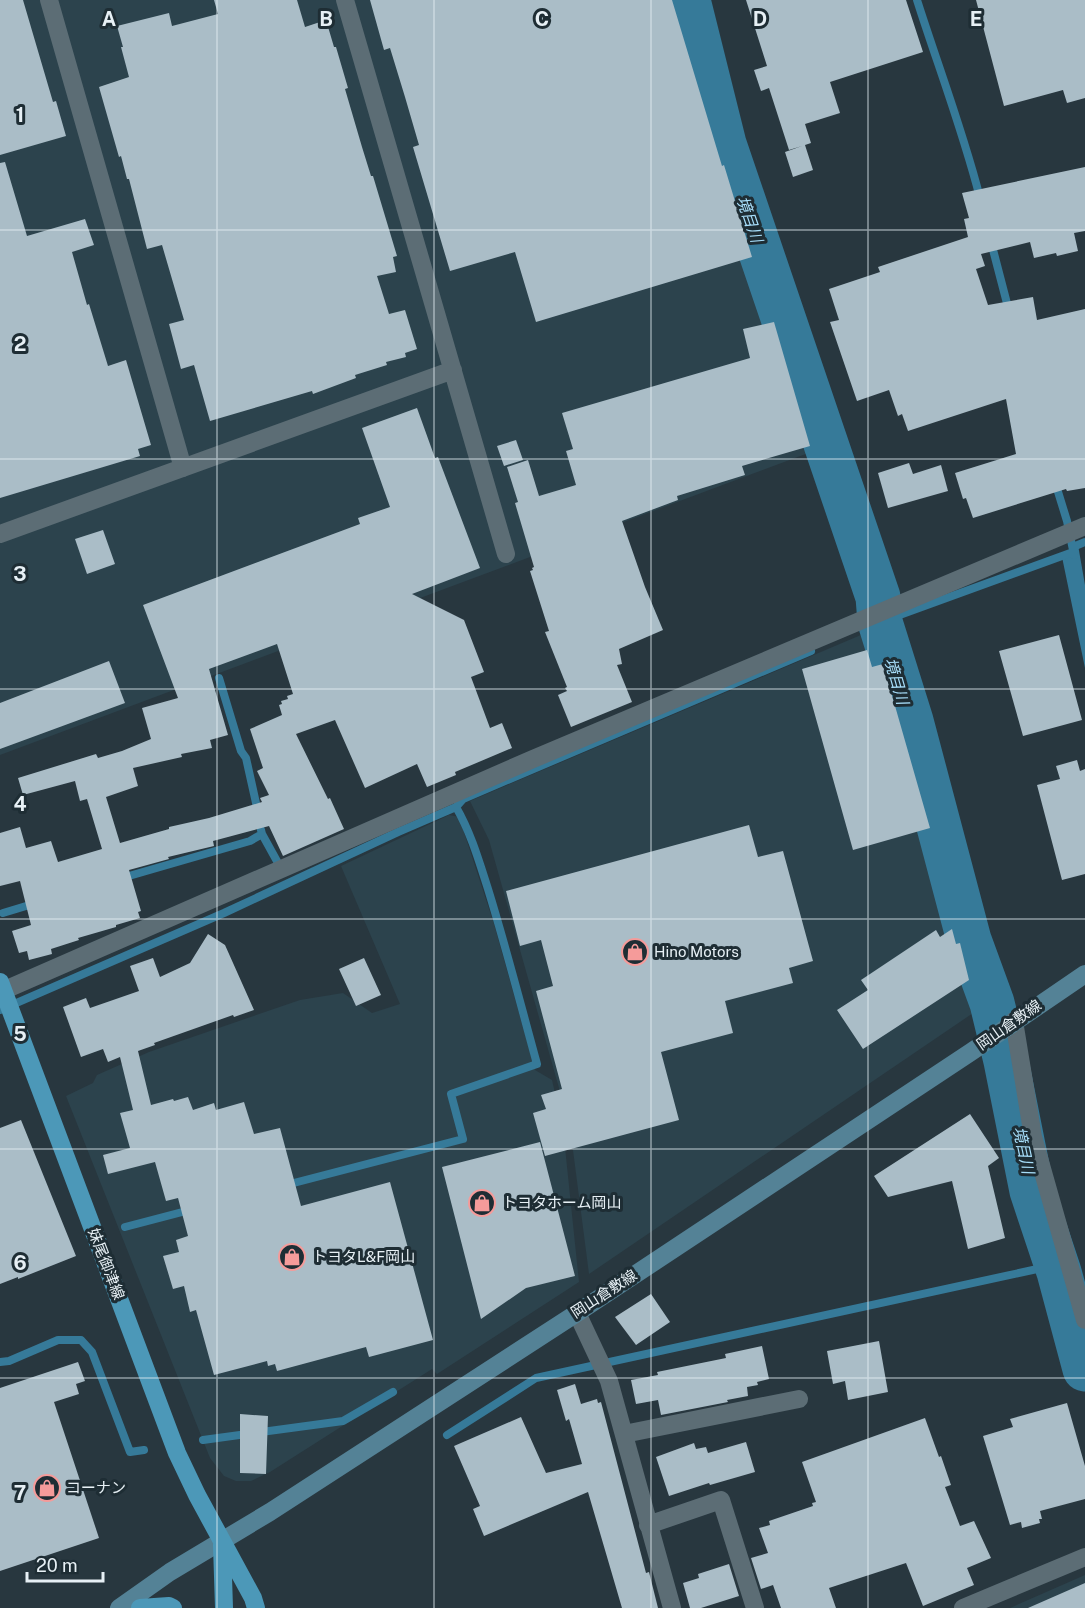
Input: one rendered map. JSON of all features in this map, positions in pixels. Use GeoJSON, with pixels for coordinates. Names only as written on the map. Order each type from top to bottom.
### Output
{"type":"FeatureCollection","features":[{"type":"Feature","properties":{"kind":"main road","name":"岡山倉敷線"},"geometry":{"type":"LineString","coordinates":[[119,1608],[170,1572],[270,1512],[577,1313],[1085,974]]}},
{"type":"Feature","properties":{"kind":"main road","name":"妹尾御津線"},"geometry":{"type":"LineString","coordinates":[[4,996],[177,1452],[197,1495],[253,1598],[256,1608]]}},
{"type":"Feature","properties":{"kind":"main road","name":"妹尾御津線"},"geometry":{"type":"LineString","coordinates":[[222,1540],[224,1608]]}},
{"type":"Feature","properties":{"kind":"main road"},"geometry":{"type":"LineString","coordinates":[[140,1608],[169,1606],[173,1608]]}},
{"type":"Feature","properties":{"kind":"street"},"geometry":{"type":"LineString","coordinates":[[49,0],[183,468]]}},
{"type":"Feature","properties":{"kind":"street"},"geometry":{"type":"LineString","coordinates":[[345,0],[506,554]]}},
{"type":"Feature","properties":{"kind":"street"},"geometry":{"type":"LineString","coordinates":[[0,534],[453,370]]}},
{"type":"Feature","properties":{"kind":"street"},"geometry":{"type":"LineString","coordinates":[[4,996],[522,764],[1075,530]]}},
{"type":"Feature","properties":{"kind":"street"},"geometry":{"type":"LineString","coordinates":[[1014,1021],[1033,1137],[1084,1312]]}},
{"type":"Feature","properties":{"kind":"street"},"geometry":{"type":"LineString","coordinates":[[577,1313],[609,1381],[672,1608]]}},
{"type":"Feature","properties":{"kind":"street"},"geometry":{"type":"LineString","coordinates":[[624,1434],[799,1399]]}},
{"type":"Feature","properties":{"kind":"street"},"geometry":{"type":"LineString","coordinates":[[648,1525],[721,1500],[755,1608]]}},
{"type":"Feature","properties":{"kind":"street"},"geometry":{"type":"LineString","coordinates":[[963,1608],[1085,1557]]}},
{"type":"Feature","properties":{"kind":"shaded area"},"geometry":{"type":"Polygon","coordinates":[[[0,0],[674,0],[811,452],[0,755],[0,0]]]}},
{"type":"Feature","properties":{"kind":"shaded area"},"geometry":{"type":"Polygon","coordinates":[[[875,629],[888,665],[934,831],[979,1009],[589,1274],[570,1127],[489,840],[470,801],[875,629]]]}},
{"type":"Feature","properties":{"kind":"shaded area"},"geometry":{"type":"Polygon","coordinates":[[[449,815],[459,817],[494,924],[535,1070],[552,1080],[563,1128],[579,1282],[437,1374],[432,1369],[270,1472],[251,1481],[236,1481],[224,1476],[210,1458],[66,1096],[93,1083],[97,1075],[149,1052],[300,1000],[343,993],[372,1013],[400,1004],[341,866],[449,815]]]}},
{"type":"Feature","properties":{"kind":"shaded area"},"geometry":{"type":"Polygon","coordinates":[[[1085,1575],[1085,1608],[1010,1608],[1085,1575]]]}},
{"type":"Feature","properties":{"kind":"water"},"geometry":{"type":"Polygon","coordinates":[[[1078,545],[1085,585],[1085,668],[1062,557],[1073,552],[1073,547],[1078,545]]]}},
{"type":"Feature","properties":{"kind":"building"},"geometry":{"type":"Polygon","coordinates":[[[0,0],[23,0],[53,102],[56,101],[66,136],[0,155],[0,0]]]}},
{"type":"Feature","properties":{"kind":"building"},"geometry":{"type":"Polygon","coordinates":[[[214,0],[297,0],[305,27],[326,20],[348,88],[345,89],[362,147],[397,256],[393,257],[396,272],[377,276],[389,314],[405,310],[417,349],[405,353],[406,357],[386,362],[387,365],[355,375],[356,378],[313,394],[312,391],[210,421],[194,365],[181,369],[169,324],[184,320],[162,245],[147,249],[129,179],[127,179],[121,156],[119,157],[99,87],[129,77],[117,26],[169,13],[172,26],[218,14],[214,0]]]}},
{"type":"Feature","properties":{"kind":"building"},"geometry":{"type":"Polygon","coordinates":[[[370,0],[672,0],[752,257],[536,322],[515,252],[450,271],[413,147],[419,145],[405,97],[390,48],[384,50],[370,0]]]}},
{"type":"Feature","properties":{"kind":"building"},"geometry":{"type":"Polygon","coordinates":[[[746,0],[906,0],[923,52],[830,82],[840,113],[805,124],[811,143],[805,145],[813,170],[793,177],[785,152],[802,146],[789,150],[769,88],[761,91],[754,70],[767,66],[746,0]]]}},
{"type":"Feature","properties":{"kind":"building"},"geometry":{"type":"Polygon","coordinates":[[[976,0],[1085,0],[1085,98],[1067,103],[1063,90],[1004,106],[976,0]]]}},
{"type":"Feature","properties":{"kind":"building"},"geometry":{"type":"Polygon","coordinates":[[[5,162],[27,236],[85,219],[94,245],[72,252],[87,305],[89,304],[108,366],[126,360],[151,445],[138,449],[140,456],[0,498],[0,163],[5,162]]]}},
{"type":"Feature","properties":{"kind":"building"},"geometry":{"type":"Polygon","coordinates":[[[1085,167],[1085,231],[1074,233],[1078,251],[1034,258],[1030,242],[981,254],[985,266],[976,269],[988,305],[1033,297],[1037,320],[1085,309],[1085,488],[1067,491],[1066,489],[973,518],[966,498],[963,499],[955,473],[1016,454],[1006,399],[908,431],[902,414],[898,416],[889,390],[857,401],[830,322],[839,320],[829,289],[880,272],[878,267],[968,237],[964,219],[969,218],[962,193],[1085,167]]]}},
{"type":"Feature","properties":{"kind":"building"},"geometry":{"type":"Polygon","coordinates":[[[774,322],[810,446],[742,466],[745,475],[677,496],[678,500],[622,521],[663,630],[619,649],[622,664],[617,665],[632,702],[571,727],[558,695],[567,691],[565,688],[567,687],[545,632],[549,631],[530,571],[534,567],[507,467],[528,460],[539,496],[576,485],[566,451],[573,449],[562,413],[750,358],[743,329],[774,322]]]}},
{"type":"Feature","properties":{"kind":"building"},"geometry":{"type":"Polygon","coordinates":[[[417,408],[480,568],[412,594],[464,620],[484,672],[471,677],[490,728],[502,723],[512,748],[455,772],[456,775],[427,787],[417,764],[365,788],[335,720],[296,734],[344,829],[283,856],[269,826],[213,841],[214,846],[168,857],[169,859],[129,870],[141,911],[138,912],[140,918],[78,938],[79,940],[51,949],[52,954],[29,960],[27,951],[19,953],[12,931],[31,925],[20,881],[0,886],[0,833],[20,827],[26,848],[51,841],[58,862],[102,849],[87,799],[80,801],[75,781],[23,795],[18,778],[96,754],[98,758],[122,751],[151,739],[142,708],[178,698],[143,605],[360,524],[358,518],[390,507],[362,428],[417,408]],[[277,644],[209,669],[228,735],[210,740],[212,748],[133,768],[138,786],[106,797],[120,843],[262,802],[260,798],[269,795],[257,771],[263,768],[250,729],[282,715],[279,705],[282,704],[281,701],[293,694],[277,644]]]}},
{"type":"Feature","properties":{"kind":"building"},"geometry":{"type":"Polygon","coordinates":[[[516,440],[523,460],[504,466],[497,446],[516,440]]]}},
{"type":"Feature","properties":{"kind":"building"},"geometry":{"type":"Polygon","coordinates":[[[909,463],[913,474],[941,465],[948,491],[888,508],[878,473],[909,463]]]}},
{"type":"Feature","properties":{"kind":"building"},"geometry":{"type":"Polygon","coordinates":[[[103,530],[115,564],[87,574],[75,539],[103,530]]]}},
{"type":"Feature","properties":{"kind":"building"},"geometry":{"type":"Polygon","coordinates":[[[1059,635],[1082,720],[1023,736],[999,651],[1059,635]]]}},
{"type":"Feature","properties":{"kind":"building"},"geometry":{"type":"Polygon","coordinates":[[[867,650],[872,667],[883,664],[930,828],[853,850],[802,669],[867,650]]]}},
{"type":"Feature","properties":{"kind":"building"},"geometry":{"type":"Polygon","coordinates":[[[109,661],[125,703],[0,749],[0,703],[109,661]]]}},
{"type":"Feature","properties":{"kind":"building"},"geometry":{"type":"Polygon","coordinates":[[[1077,760],[1080,771],[1085,769],[1085,874],[1062,880],[1037,785],[1060,779],[1056,766],[1077,760]]]}},
{"type":"Feature","properties":{"kind":"building"},"geometry":{"type":"Polygon","coordinates":[[[749,825],[758,857],[783,851],[813,961],[789,968],[793,983],[725,1001],[733,1033],[661,1052],[679,1120],[545,1156],[533,1113],[546,1109],[541,1095],[562,1089],[536,991],[553,986],[541,940],[520,946],[506,891],[749,825]]]}},
{"type":"Feature","properties":{"kind":"building"},"geometry":{"type":"Polygon","coordinates":[[[952,929],[956,944],[960,943],[969,980],[863,1049],[837,1010],[868,990],[861,980],[936,930],[940,937],[952,929]]]}},
{"type":"Feature","properties":{"kind":"building"},"geometry":{"type":"Polygon","coordinates":[[[208,934],[225,945],[254,1010],[234,1017],[233,1015],[154,1043],[155,1045],[138,1051],[151,1105],[188,1097],[193,1110],[214,1103],[216,1110],[244,1102],[254,1134],[280,1128],[301,1206],[390,1182],[433,1340],[369,1357],[366,1347],[277,1371],[275,1364],[268,1366],[267,1361],[214,1375],[196,1310],[190,1312],[184,1286],[173,1289],[163,1256],[179,1252],[176,1240],[188,1236],[178,1198],[166,1201],[155,1162],[108,1174],[103,1155],[130,1148],[120,1113],[133,1110],[120,1057],[108,1062],[103,1049],[81,1057],[63,1007],[86,998],[90,1008],[139,991],[130,966],[153,958],[160,977],[190,963],[208,934]]]}},
{"type":"Feature","properties":{"kind":"building"},"geometry":{"type":"Polygon","coordinates":[[[364,958],[381,995],[356,1006],[339,969],[364,958]]]}},
{"type":"Feature","properties":{"kind":"building"},"geometry":{"type":"Polygon","coordinates":[[[970,1114],[999,1158],[988,1166],[1005,1238],[968,1249],[952,1181],[888,1197],[874,1176],[970,1114]]]}},
{"type":"Feature","properties":{"kind":"building"},"geometry":{"type":"Polygon","coordinates":[[[21,1120],[76,1256],[0,1284],[0,1128],[21,1120]]]}},
{"type":"Feature","properties":{"kind":"building"},"geometry":{"type":"Polygon","coordinates":[[[540,1142],[575,1276],[526,1288],[481,1319],[442,1167],[540,1142]]]}},
{"type":"Feature","properties":{"kind":"building"},"geometry":{"type":"Polygon","coordinates":[[[651,1294],[670,1322],[636,1345],[615,1317],[651,1294]]]}},
{"type":"Feature","properties":{"kind":"building"},"geometry":{"type":"Polygon","coordinates":[[[879,1341],[888,1392],[848,1400],[845,1381],[833,1384],[827,1351],[879,1341]]]}},
{"type":"Feature","properties":{"kind":"building"},"geometry":{"type":"Polygon","coordinates":[[[762,1346],[769,1379],[757,1382],[758,1385],[747,1387],[748,1396],[661,1415],[658,1400],[636,1404],[631,1380],[658,1375],[657,1372],[726,1358],[725,1354],[762,1346]]]}},
{"type":"Feature","properties":{"kind":"building"},"geometry":{"type":"Polygon","coordinates":[[[78,1362],[85,1381],[76,1384],[79,1394],[54,1402],[99,1538],[0,1571],[0,1388],[78,1362]]]}},
{"type":"Feature","properties":{"kind":"building"},"geometry":{"type":"Polygon","coordinates":[[[575,1384],[581,1404],[597,1399],[598,1403],[601,1402],[646,1573],[649,1572],[658,1608],[622,1608],[588,1492],[484,1536],[473,1509],[480,1506],[454,1446],[521,1417],[546,1473],[582,1464],[569,1419],[566,1421],[557,1390],[575,1384]]]}},
{"type":"Feature","properties":{"kind":"building"},"geometry":{"type":"Polygon","coordinates":[[[1067,1403],[1085,1466],[1085,1499],[1040,1511],[1042,1519],[1039,1519],[1040,1523],[1022,1528],[1021,1522],[1010,1525],[983,1436],[1013,1427],[1010,1419],[1067,1403]]]}},
{"type":"Feature","properties":{"kind":"building"},"geometry":{"type":"Polygon","coordinates":[[[240,1414],[268,1416],[266,1474],[240,1473],[240,1414]]]}},
{"type":"Feature","properties":{"kind":"building"},"geometry":{"type":"Polygon","coordinates":[[[925,1418],[951,1485],[945,1487],[960,1526],[974,1521],[991,1558],[967,1568],[974,1585],[923,1606],[906,1563],[829,1588],[836,1608],[781,1608],[773,1585],[761,1589],[751,1558],[768,1553],[759,1528],[770,1525],[769,1521],[813,1506],[812,1503],[816,1502],[802,1462],[925,1418]]]}},
{"type":"Feature","properties":{"kind":"building"},"geometry":{"type":"Polygon","coordinates":[[[746,1442],[755,1472],[669,1496],[656,1457],[694,1443],[696,1449],[706,1447],[708,1453],[746,1442]]]}},
{"type":"Feature","properties":{"kind":"building"},"geometry":{"type":"Polygon","coordinates":[[[729,1564],[739,1596],[701,1608],[690,1608],[683,1583],[699,1578],[698,1574],[729,1564]]]}},
{"type":"Feature","properties":{"kind":"building"},"geometry":{"type":"Polygon","coordinates":[[[1085,1583],[1085,1608],[1028,1608],[1085,1583]]]}},
{"type":"Feature","properties":{"kind":"waterway","name":"境目川"},"geometry":{"type":"LineString","coordinates":[[688,0],[724,144],[878,597],[880,622],[911,721],[969,940],[992,1003],[1032,1191],[1059,1272],[1085,1369]]}},
{"type":"Feature","properties":{"kind":"waterway"},"geometry":{"type":"LineString","coordinates":[[917,0],[980,198]]}},
{"type":"Feature","properties":{"kind":"waterway"},"geometry":{"type":"LineString","coordinates":[[991,242],[1009,311]]}},
{"type":"Feature","properties":{"kind":"waterway"},"geometry":{"type":"LineString","coordinates":[[1055,482],[1074,555]]}},
{"type":"Feature","properties":{"kind":"waterway"},"geometry":{"type":"LineString","coordinates":[[1073,547],[1085,542]]}},
{"type":"Feature","properties":{"kind":"waterway"},"geometry":{"type":"LineString","coordinates":[[875,624],[1073,552]]}},
{"type":"Feature","properties":{"kind":"waterway"},"geometry":{"type":"LineString","coordinates":[[0,1010],[224,913],[456,807],[463,799],[811,651]]}},
{"type":"Feature","properties":{"kind":"waterway"},"geometry":{"type":"LineString","coordinates":[[219,678],[241,751],[246,758],[258,812]]}},
{"type":"Feature","properties":{"kind":"waterway"},"geometry":{"type":"LineString","coordinates":[[286,1185],[463,1139],[451,1094],[537,1064],[488,889],[470,837],[456,807]]}},
{"type":"Feature","properties":{"kind":"waterway"},"geometry":{"type":"LineString","coordinates":[[261,830],[278,863]]}},
{"type":"Feature","properties":{"kind":"waterway"},"geometry":{"type":"LineString","coordinates":[[122,878],[250,841],[262,834]]}},
{"type":"Feature","properties":{"kind":"waterway"},"geometry":{"type":"LineString","coordinates":[[3,913],[36,903]]}},
{"type":"Feature","properties":{"kind":"waterway"},"geometry":{"type":"LineString","coordinates":[[125,1227],[190,1210]]}},
{"type":"Feature","properties":{"kind":"waterway"},"geometry":{"type":"LineString","coordinates":[[447,1435],[536,1378],[1056,1265]]}},
{"type":"Feature","properties":{"kind":"waterway"},"geometry":{"type":"LineString","coordinates":[[0,1362],[9,1361],[58,1340],[81,1340],[92,1352],[130,1452],[144,1450]]}},
{"type":"Feature","properties":{"kind":"waterway"},"geometry":{"type":"LineString","coordinates":[[203,1440],[343,1421],[393,1392]]}},
{"type":"Feature","properties":{"kind":"place","name":"Hino Motors"},"geometry":{"type":"Point","coordinates":[635,952]}},
{"type":"Feature","properties":{"kind":"place","name":"トヨタホーム岡山"},"geometry":{"type":"Point","coordinates":[482,1203]}},
{"type":"Feature","properties":{"kind":"place","name":"トヨタL&F岡山"},"geometry":{"type":"Point","coordinates":[292,1257]}},
{"type":"Feature","properties":{"kind":"place","name":"コーナン"},"geometry":{"type":"Point","coordinates":[47,1488]}}]}
